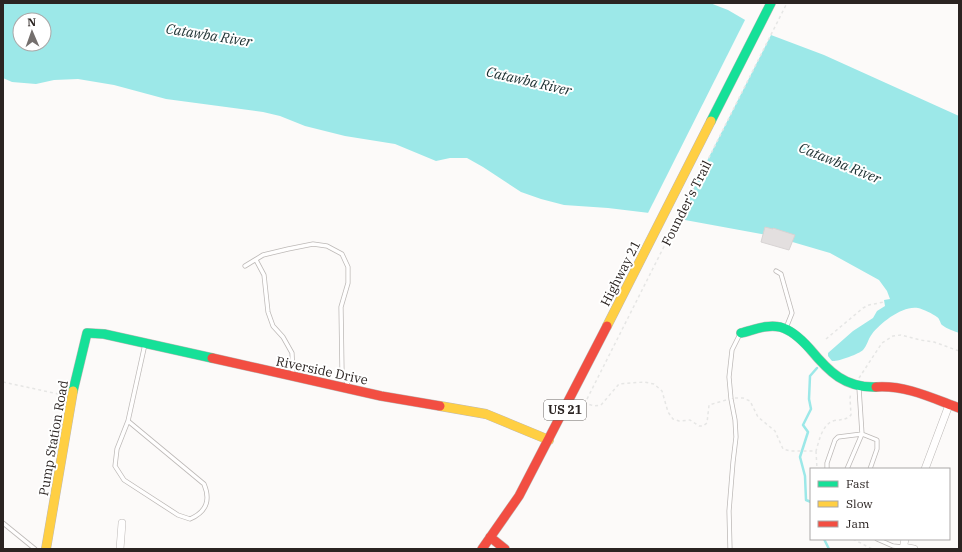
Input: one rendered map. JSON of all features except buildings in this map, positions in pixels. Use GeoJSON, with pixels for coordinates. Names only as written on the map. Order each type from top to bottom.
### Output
{"type":"FeatureCollection","features":[{"type":"Feature","properties":{"kind":"street","name":"Highway 21"},"geometry":{"type":"LineString","coordinates":[[482,549],[527,482],[771,3]]}},
{"type":"Feature","properties":{"kind":"street"},"geometry":{"type":"LineString","coordinates":[[741,333],[762,326],[786,329],[804,340],[834,376],[866,388],[898,387],[959,408]]}},
{"type":"Feature","properties":{"kind":"street","name":"Riverside Drive"},"geometry":{"type":"LineString","coordinates":[[87,333],[104,334],[381,396],[486,414],[549,440]]}},
{"type":"Feature","properties":{"kind":"street","name":"Pump Station Road"},"geometry":{"type":"LineString","coordinates":[[46,549],[72,397],[87,333]]}},
{"type":"Feature","properties":{"kind":"street"},"geometry":{"type":"LineString","coordinates":[[924,468],[949,405]]}},
{"type":"Feature","properties":{"kind":"street"},"geometry":{"type":"LineString","coordinates":[[120,549],[122,523]]}},
{"type":"Feature","properties":{"kind":"street"},"geometry":{"type":"LineString","coordinates":[[490,537],[505,549]]}},
{"type":"Feature","properties":{"kind":"street"},"geometry":{"type":"LineString","coordinates":[[903,548],[914,549]]}},
{"type":"Feature","properties":{"kind":"lane"},"geometry":{"type":"LineString","coordinates":[[245,266],[263,255],[312,244],[327,246],[342,254],[348,267],[348,283],[341,307],[342,371],[349,389]]}},
{"type":"Feature","properties":{"kind":"lane"},"geometry":{"type":"LineString","coordinates":[[256,260],[264,276],[268,312],[273,326],[283,336],[292,353],[293,377]]}},
{"type":"Feature","properties":{"kind":"lane"},"geometry":{"type":"LineString","coordinates":[[776,271],[781,274],[791,309],[791,317],[786,329]]}},
{"type":"Feature","properties":{"kind":"lane"},"geometry":{"type":"LineString","coordinates":[[730,549],[729,511],[736,437],[736,420],[731,399],[729,377],[732,350],[741,333]]}},
{"type":"Feature","properties":{"kind":"lane"},"geometry":{"type":"LineString","coordinates":[[128,421],[204,484],[208,492],[206,505],[200,515],[190,519],[178,515],[124,480],[115,466],[117,449],[128,421],[145,344]]}},
{"type":"Feature","properties":{"kind":"lane"},"geometry":{"type":"LineString","coordinates":[[847,468],[862,434],[858,386]]}},
{"type":"Feature","properties":{"kind":"lane"},"geometry":{"type":"LineString","coordinates":[[827,468],[827,463],[835,440],[838,437],[862,434],[877,440],[877,449],[870,468]]}},
{"type":"Feature","properties":{"kind":"lane"},"geometry":{"type":"LineString","coordinates":[[3,523],[35,549]]}},
{"type":"Feature","properties":{"kind":"lane"},"geometry":{"type":"LineString","coordinates":[[879,540],[903,548]]}},
{"type":"Feature","properties":{"kind":"path","name":"Founder's Trail"},"geometry":{"type":"LineString","coordinates":[[731,399],[709,405],[707,424],[703,426],[699,426],[690,420],[679,421],[673,419],[668,412],[662,391],[657,386],[650,383],[619,384],[601,405],[596,406],[585,403],[787,3]]}},
{"type":"Feature","properties":{"kind":"path"},"geometry":{"type":"LineString","coordinates":[[826,339],[869,304],[884,302]]}},
{"type":"Feature","properties":{"kind":"path"},"geometry":{"type":"LineString","coordinates":[[817,468],[816,451],[823,431],[834,421],[847,419],[851,415],[850,395],[858,386],[862,373],[869,366],[881,344],[886,339],[900,335],[934,342],[959,351]]}},
{"type":"Feature","properties":{"kind":"path"},"geometry":{"type":"LineString","coordinates":[[3,382],[72,397]]}},
{"type":"Feature","properties":{"kind":"path"},"geometry":{"type":"LineString","coordinates":[[731,399],[740,397],[748,400],[758,417],[775,431],[782,448],[785,450],[816,451]]}},
{"type":"Feature","properties":{"kind":"path"},"geometry":{"type":"LineString","coordinates":[[855,540],[872,549]]}},
{"type":"Feature","properties":{"kind":"water","name":"Catawba River"},"geometry":{"type":"Polygon","coordinates":[[[3,3],[710,3],[728,10],[771,35],[824,55],[959,116],[959,333],[950,330],[941,324],[938,318],[931,313],[918,308],[906,309],[892,316],[880,325],[869,338],[861,352],[853,356],[832,361],[828,356],[828,353],[853,331],[873,318],[877,311],[885,306],[884,300],[890,299],[887,291],[879,280],[830,253],[772,236],[685,220],[666,215],[608,208],[564,205],[521,192],[467,158],[450,158],[436,161],[395,144],[345,136],[305,126],[280,116],[263,112],[166,99],[114,85],[78,79],[54,80],[36,84],[12,82],[3,78],[3,3]]]}},
{"type":"Feature","properties":{"kind":"pier"},"geometry":{"type":"Polygon","coordinates":[[[746,18],[772,33],[677,220],[647,215],[746,18]]]}},
{"type":"Feature","properties":{"kind":"waterway"},"geometry":{"type":"LineString","coordinates":[[810,502],[806,500],[805,476],[800,457],[808,432],[803,425],[811,409],[809,399],[810,376],[817,368]]}},
{"type":"Feature","properties":{"kind":"waterway"},"geometry":{"type":"LineString","coordinates":[[824,540],[829,549]]}},
{"type":"Feature","properties":{"kind":"traffic: fast"},"geometry":{"type":"LineString","coordinates":[[711,121],[771,3]]}},
{"type":"Feature","properties":{"kind":"traffic: fast"},"geometry":{"type":"LineString","coordinates":[[741,333],[770,326],[784,328],[800,339],[824,365],[838,377],[855,385],[876,387]]}},
{"type":"Feature","properties":{"kind":"traffic: fast"},"geometry":{"type":"LineString","coordinates":[[73,391],[87,333],[104,334],[212,358]]}},
{"type":"Feature","properties":{"kind":"traffic: slow"},"geometry":{"type":"LineString","coordinates":[[607,326],[711,121]]}},
{"type":"Feature","properties":{"kind":"traffic: slow"},"geometry":{"type":"LineString","coordinates":[[46,549],[73,391]]}},
{"type":"Feature","properties":{"kind":"traffic: slow"},"geometry":{"type":"LineString","coordinates":[[440,406],[486,414],[549,440]]}},
{"type":"Feature","properties":{"kind":"traffic: jam"},"geometry":{"type":"LineString","coordinates":[[482,549],[519,496],[607,326]]}},
{"type":"Feature","properties":{"kind":"traffic: jam"},"geometry":{"type":"LineString","coordinates":[[212,358],[381,396],[440,406]]}},
{"type":"Feature","properties":{"kind":"traffic: jam"},"geometry":{"type":"LineString","coordinates":[[876,387],[908,390],[929,396],[959,408]]}},
{"type":"Feature","properties":{"kind":"traffic: jam"},"geometry":{"type":"LineString","coordinates":[[490,537],[505,549]]}}]}
